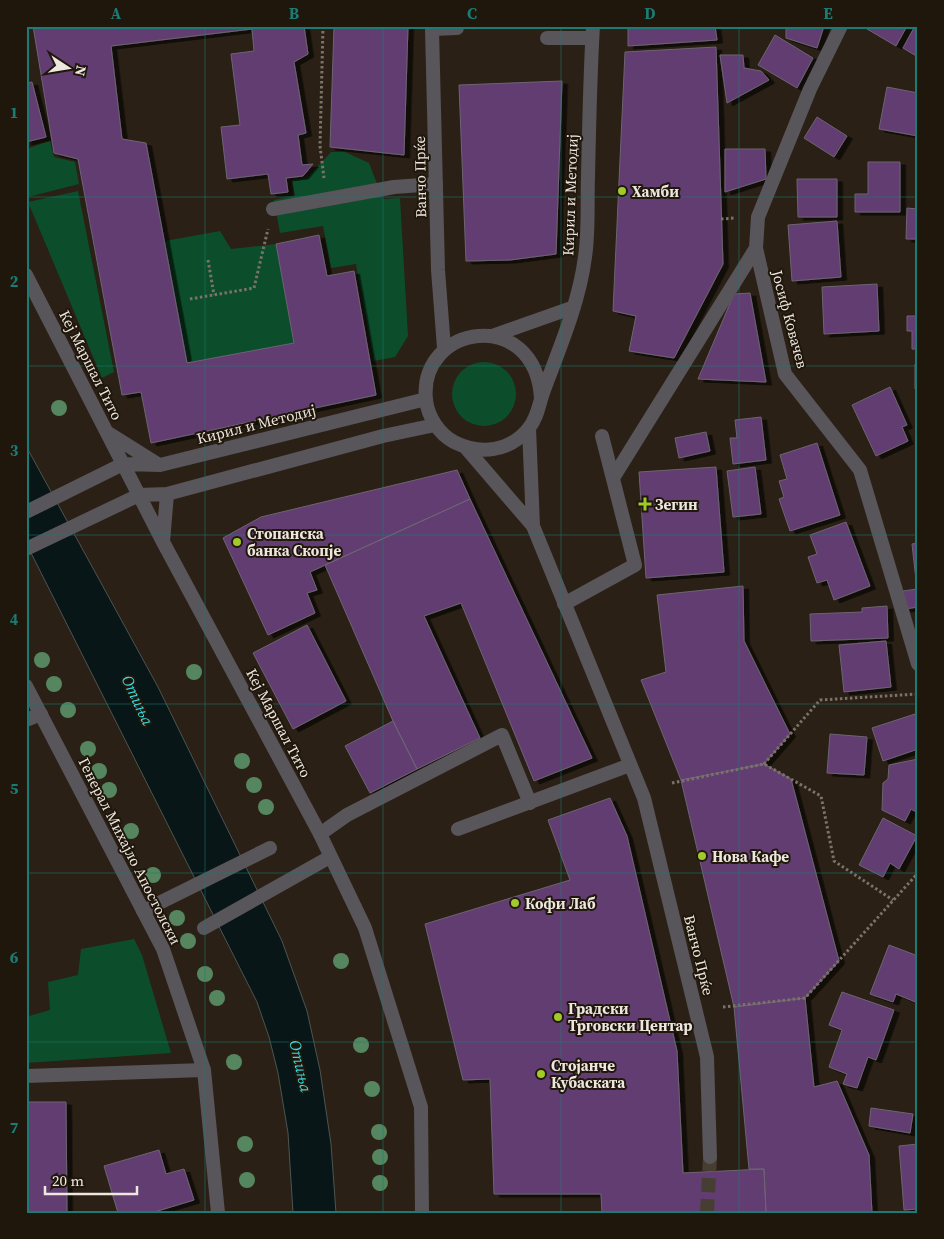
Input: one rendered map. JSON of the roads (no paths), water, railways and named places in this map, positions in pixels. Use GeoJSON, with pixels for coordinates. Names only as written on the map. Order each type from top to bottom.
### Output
{"type":"FeatureCollection","features":[{"type":"Feature","properties":{"kind":"street","name":"Јосиф Ковачев"},"geometry":{"type":"LineString","coordinates":[[841,26],[810,89],[758,217],[756,248],[785,374],[860,470],[918,664]]}},
{"type":"Feature","properties":{"kind":"street","name":"Ванчо Прќе"},"geometry":{"type":"LineString","coordinates":[[444,348],[438,270],[432,29],[457,28]]}},
{"type":"Feature","properties":{"kind":"street"},"geometry":{"type":"LineString","coordinates":[[548,38],[593,32]]}},
{"type":"Feature","properties":{"kind":"street","name":"Кирил и Методиј"},"geometry":{"type":"LineString","coordinates":[[541,398],[574,307],[585,256],[593,32]]}},
{"type":"Feature","properties":{"kind":"street"},"geometry":{"type":"LineString","coordinates":[[272,209],[394,187],[436,184]]}},
{"type":"Feature","properties":{"kind":"street"},"geometry":{"type":"LineString","coordinates":[[613,478],[756,248]]}},
{"type":"Feature","properties":{"kind":"street","name":"Кеј Маршал Тито"},"geometry":{"type":"LineString","coordinates":[[26,275],[138,495],[320,834],[365,928],[420,1106],[422,1213]]}},
{"type":"Feature","properties":{"kind":"street"},"geometry":{"type":"LineString","coordinates":[[492,336],[574,307]]}},
{"type":"Feature","properties":{"kind":"street"},"geometry":{"type":"LineString","coordinates":[[476,336],[492,336],[508,341],[534,365],[540,381],[541,398],[537,414],[529,428],[516,440],[501,448],[484,451],[466,448],[449,439],[435,425],[426,399],[427,382],[434,364],[444,348],[476,336]]}},
{"type":"Feature","properties":{"kind":"street","name":"Кирил и Методиј"},"geometry":{"type":"LineString","coordinates":[[123,464],[160,465],[426,399]]}},
{"type":"Feature","properties":{"kind":"street"},"geometry":{"type":"LineString","coordinates":[[26,549],[138,495],[167,494],[383,436],[435,425]]}},
{"type":"Feature","properties":{"kind":"street"},"geometry":{"type":"LineString","coordinates":[[529,428],[533,526]]}},
{"type":"Feature","properties":{"kind":"street"},"geometry":{"type":"LineString","coordinates":[[107,432],[160,465]]}},
{"type":"Feature","properties":{"kind":"street"},"geometry":{"type":"LineString","coordinates":[[564,604],[635,565],[602,436]]}},
{"type":"Feature","properties":{"kind":"street"},"geometry":{"type":"LineString","coordinates":[[466,448],[533,526]]}},
{"type":"Feature","properties":{"kind":"street"},"geometry":{"type":"LineString","coordinates":[[26,512],[123,464]]}},
{"type":"Feature","properties":{"kind":"street"},"geometry":{"type":"LineString","coordinates":[[163,542],[167,494]]}},
{"type":"Feature","properties":{"kind":"street","name":"Ванчо Прќе"},"geometry":{"type":"LineString","coordinates":[[533,526],[644,798],[707,1057],[710,1157]]}},
{"type":"Feature","properties":{"kind":"street","name":"Генерал Михајло Апостолски"},"geometry":{"type":"LineString","coordinates":[[26,686],[163,949],[204,1070],[218,1213]]}},
{"type":"Feature","properties":{"kind":"street"},"geometry":{"type":"LineString","coordinates":[[26,720],[41,714]]}},
{"type":"Feature","properties":{"kind":"street"},"geometry":{"type":"LineString","coordinates":[[320,834],[347,815],[502,736],[530,803]]}},
{"type":"Feature","properties":{"kind":"street"},"geometry":{"type":"LineString","coordinates":[[458,829],[630,765]]}},
{"type":"Feature","properties":{"kind":"street"},"geometry":{"type":"LineString","coordinates":[[143,912],[270,848]]}},
{"type":"Feature","properties":{"kind":"street"},"geometry":{"type":"LineString","coordinates":[[204,928],[330,857]]}},
{"type":"Feature","properties":{"kind":"street"},"geometry":{"type":"LineString","coordinates":[[26,1076],[204,1070]]}},
{"type":"Feature","properties":{"kind":"water","name":"Отиња"},"geometry":{"type":"Polygon","coordinates":[[[26,446],[158,687],[282,941],[307,1011],[320,1070],[331,1144],[336,1213],[293,1213],[288,1133],[278,1073],[269,1037],[257,1002],[26,543],[26,446]]]}},
{"type":"Feature","properties":{"kind":"tunnel"},"geometry":{"type":"LineString","coordinates":[[707,1213],[710,1157]]}},
{"type":"Feature","properties":{"kind":"place","name":"Хамби"},"geometry":{"type":"Point","coordinates":[622,191]}},
{"type":"Feature","properties":{"kind":"place","name":"Зегин"},"geometry":{"type":"Point","coordinates":[645,504]}},
{"type":"Feature","properties":{"kind":"place","name":"Стопанска банка Скопје"},"geometry":{"type":"Point","coordinates":[237,542]}},
{"type":"Feature","properties":{"kind":"place","name":"Нова Кафе"},"geometry":{"type":"Point","coordinates":[702,856]}},
{"type":"Feature","properties":{"kind":"place","name":"Кофи Лаб"},"geometry":{"type":"Point","coordinates":[515,903]}},
{"type":"Feature","properties":{"kind":"place","name":"Градски Трговски Центар"},"geometry":{"type":"Point","coordinates":[558,1017]}},
{"type":"Feature","properties":{"kind":"place","name":"Стојанче Кубаската"},"geometry":{"type":"Point","coordinates":[541,1074]}}]}
